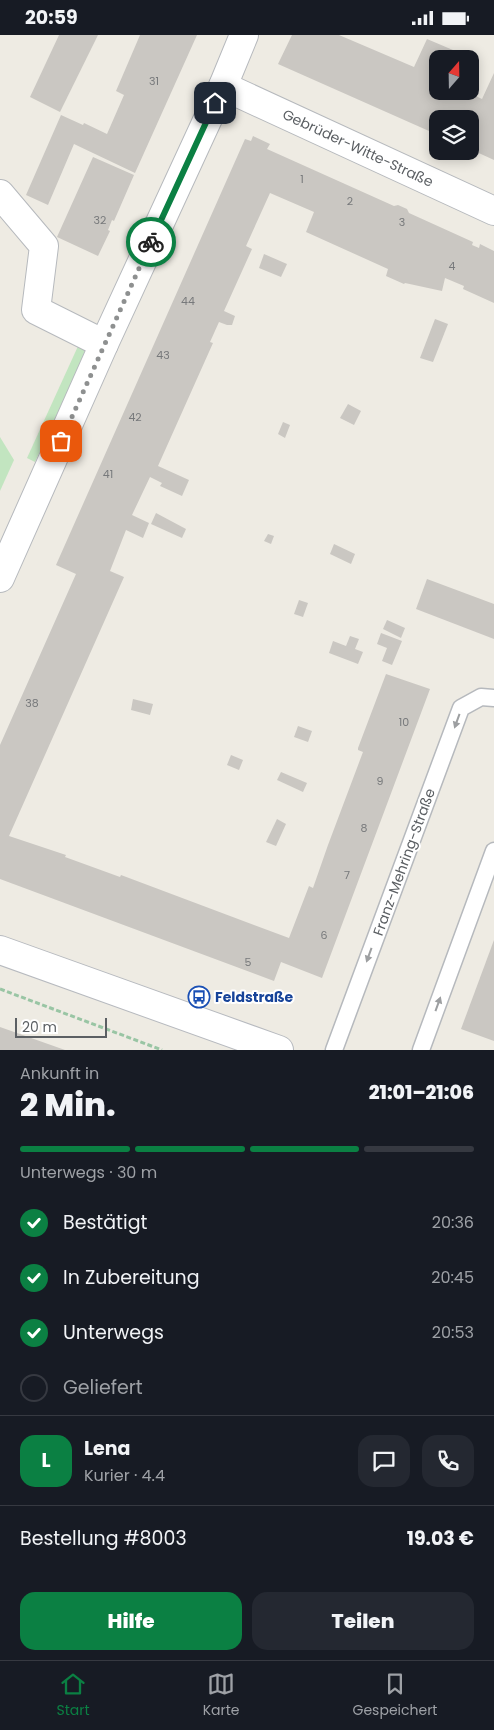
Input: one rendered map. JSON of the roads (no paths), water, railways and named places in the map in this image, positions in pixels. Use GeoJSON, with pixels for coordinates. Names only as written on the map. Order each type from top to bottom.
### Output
{"type":"FeatureCollection","features":[{"type":"Feature","properties":{"kind":"street"},"geometry":{"type":"LineString","coordinates":[[0,577],[104,344],[223,86],[244,35]]}},
{"type":"Feature","properties":{"kind":"street","name":"Gebrüder-Witte-Straße"},"geometry":{"type":"LineString","coordinates":[[223,86],[494,211]]}},
{"type":"Feature","properties":{"kind":"street"},"geometry":{"type":"LineString","coordinates":[[0,194],[44,247],[36,310],[104,344]]}},
{"type":"Feature","properties":{"kind":"street"},"geometry":{"type":"LineString","coordinates":[[0,950],[279,1050]]}},
{"type":"Feature","properties":{"kind":"lane","name":"Franz-Mehring-Straße"},"geometry":{"type":"LineString","coordinates":[[334,1050],[461,708],[481,697],[494,698]]}},
{"type":"Feature","properties":{"kind":"lane"},"geometry":{"type":"LineString","coordinates":[[421,1050],[494,851]]}},
{"type":"Feature","properties":{"kind":"place","name":"Feldstraße"},"geometry":{"type":"Point","coordinates":[199,997]}}]}
